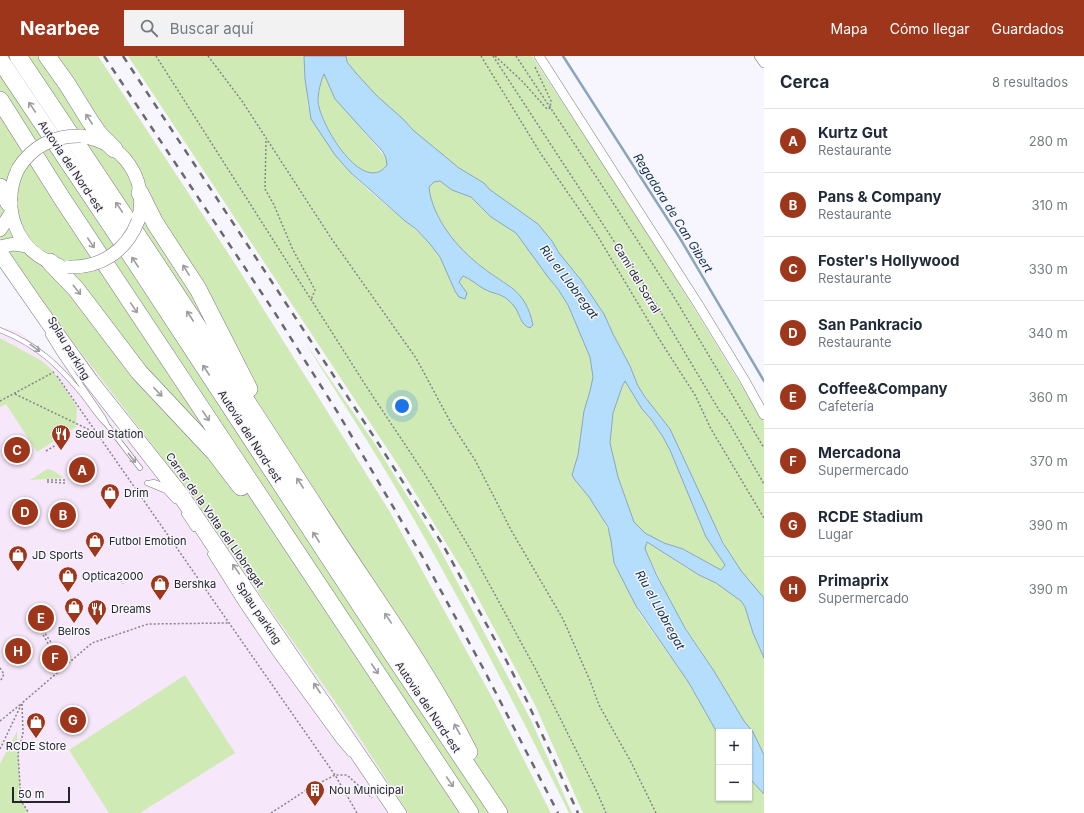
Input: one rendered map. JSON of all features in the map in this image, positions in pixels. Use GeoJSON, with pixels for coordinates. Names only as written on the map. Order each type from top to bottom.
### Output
{"type":"FeatureCollection","features":[{"type":"Feature","properties":{"kind":"highway"},"geometry":{"type":"LineString","coordinates":[[18,56],[431,684],[463,741],[500,813]]}},
{"type":"Feature","properties":{"kind":"highway"},"geometry":{"type":"LineString","coordinates":[[47,56],[95,128],[114,149]]}},
{"type":"Feature","properties":{"kind":"highway","name":"Autovia del Nord-est"},"geometry":{"type":"LineString","coordinates":[[0,60],[129,253],[391,652],[500,813]]}},
{"type":"Feature","properties":{"kind":"highway","name":"Autovia del Nord-est"},"geometry":{"type":"LineString","coordinates":[[0,100],[63,200],[470,813]]}},
{"type":"Feature","properties":{"kind":"highway"},"geometry":{"type":"LineString","coordinates":[[0,117],[63,200]]}},
{"type":"Feature","properties":{"kind":"highway"},"geometry":{"type":"LineString","coordinates":[[0,186],[10,208]]}},
{"type":"Feature","properties":{"kind":"highway"},"geometry":{"type":"LineString","coordinates":[[140,193],[155,223],[198,289],[288,466]]}},
{"type":"Feature","properties":{"kind":"highway"},"geometry":{"type":"LineString","coordinates":[[50,262],[76,289],[139,372],[215,453],[353,637]]}},
{"type":"Feature","properties":{"kind":"main road"},"geometry":{"type":"LineString","coordinates":[[0,230],[10,208],[12,185],[18,169],[28,155],[37,148],[47,142],[64,137],[81,136],[99,140],[114,149],[125,160],[134,173],[140,193],[138,221],[126,243],[107,259],[92,265],[76,267],[68,267],[50,262],[27,246],[18,234],[10,208]]}},
{"type":"Feature","properties":{"kind":"main road"},"geometry":{"type":"LineString","coordinates":[[3,246],[27,246]]}},
{"type":"Feature","properties":{"kind":"street"},"geometry":{"type":"LineString","coordinates":[[760,56],[764,62]]}},
{"type":"Feature","properties":{"kind":"street"},"geometry":{"type":"LineString","coordinates":[[536,59],[698,304],[744,379],[764,415]]}},
{"type":"Feature","properties":{"kind":"street","name":"Carrer de la Volta del Llobregat"},"geometry":{"type":"LineString","coordinates":[[3,246],[41,307],[94,379],[183,492],[402,813]]}},
{"type":"Feature","properties":{"kind":"street","name":"Carrer de la Volta del Llobregat"},"geometry":{"type":"LineString","coordinates":[[0,259],[38,315],[97,394],[171,488],[281,653],[394,813]]}},
{"type":"Feature","properties":{"kind":"lane","name":"Splau parking"},"geometry":{"type":"LineString","coordinates":[[38,315],[53,344],[104,417],[107,425],[140,468]]}},
{"type":"Feature","properties":{"kind":"lane"},"geometry":{"type":"LineString","coordinates":[[0,330],[28,343],[48,357],[68,378],[107,425]]}},
{"type":"Feature","properties":{"kind":"lane","name":"Splau parking"},"geometry":{"type":"LineString","coordinates":[[171,488],[154,482],[147,482],[166,491],[173,498],[276,655],[338,740],[370,777]]}},
{"type":"Feature","properties":{"kind":"path"},"geometry":{"type":"LineString","coordinates":[[156,56],[368,389],[424,473],[469,547],[535,668],[606,813]]}},
{"type":"Feature","properties":{"kind":"path"},"geometry":{"type":"LineString","coordinates":[[208,56],[242,101],[331,238],[416,358],[451,423],[475,460],[511,530],[563,619],[599,705],[631,762],[656,813]]}},
{"type":"Feature","properties":{"kind":"path","name":"Camí del Sorral"},"geometry":{"type":"LineString","coordinates":[[481,56],[541,154],[597,235],[661,342],[695,395],[711,429],[764,518]]}},
{"type":"Feature","properties":{"kind":"path"},"geometry":{"type":"LineString","coordinates":[[494,56],[522,81],[547,109],[550,108],[551,101],[536,59]]}},
{"type":"Feature","properties":{"kind":"path","name":"Camí del Sorral"},"geometry":{"type":"LineString","coordinates":[[494,56],[623,255],[633,267],[719,410],[728,421],[764,484]]}},
{"type":"Feature","properties":{"kind":"path","name":"Camí del Sorral"},"geometry":{"type":"LineString","coordinates":[[516,56],[674,297],[764,448]]}},
{"type":"Feature","properties":{"kind":"path"},"geometry":{"type":"LineString","coordinates":[[266,140],[265,189],[274,205],[293,250],[315,290],[311,300]]}},
{"type":"Feature","properties":{"kind":"path"},"geometry":{"type":"LineString","coordinates":[[0,401],[54,372],[335,775],[357,813]]}},
{"type":"Feature","properties":{"kind":"path"},"geometry":{"type":"LineString","coordinates":[[14,394],[97,434]]}},
{"type":"Feature","properties":{"kind":"path"},"geometry":{"type":"LineString","coordinates":[[46,451],[69,437]]}},
{"type":"Feature","properties":{"kind":"path"},"geometry":{"type":"LineString","coordinates":[[47,481],[65,481]]}},
{"type":"Feature","properties":{"kind":"path"},"geometry":{"type":"LineString","coordinates":[[120,571],[126,582]]}},
{"type":"Feature","properties":{"kind":"path"},"geometry":{"type":"LineString","coordinates":[[117,573],[123,584]]}},
{"type":"Feature","properties":{"kind":"path"},"geometry":{"type":"LineString","coordinates":[[0,721],[92,643],[148,624],[229,623]]}},
{"type":"Feature","properties":{"kind":"path"},"geometry":{"type":"LineString","coordinates":[[40,627],[51,644]]}},
{"type":"Feature","properties":{"kind":"path"},"geometry":{"type":"LineString","coordinates":[[0,668],[4,674],[0,682]]}},
{"type":"Feature","properties":{"kind":"path"},"geometry":{"type":"LineString","coordinates":[[0,749],[22,703]]}},
{"type":"Feature","properties":{"kind":"path"},"geometry":{"type":"LineString","coordinates":[[22,703],[23,733],[18,754],[21,801],[29,813]]}},
{"type":"Feature","properties":{"kind":"path"},"geometry":{"type":"LineString","coordinates":[[271,813],[308,789],[335,775],[347,775],[372,798]]}},
{"type":"Feature","properties":{"kind":"shaded area"},"geometry":{"type":"Polygon","coordinates":[[[0,327],[18,331],[63,366],[81,352],[187,490],[350,723],[408,813],[0,813],[0,327]]]}},
{"type":"Feature","properties":{"kind":"green space"},"geometry":{"type":"Polygon","coordinates":[[[0,56],[98,56],[234,262],[390,512],[494,701],[551,813],[408,813],[350,723],[187,490],[42,302],[0,238],[0,56]]]}},
{"type":"Feature","properties":{"kind":"green space"},"geometry":{"type":"Polygon","coordinates":[[[128,56],[304,56],[308,106],[335,155],[342,164],[428,242],[441,260],[455,291],[467,293],[459,282],[463,276],[470,279],[486,290],[504,296],[515,306],[521,320],[533,325],[526,305],[514,289],[477,263],[458,245],[442,223],[436,211],[429,187],[434,182],[440,181],[452,190],[471,197],[491,217],[516,233],[565,299],[590,357],[593,377],[584,411],[578,455],[572,475],[589,497],[604,521],[610,534],[614,563],[640,614],[689,683],[716,731],[716,801],[752,801],[752,781],[764,794],[764,813],[583,813],[535,705],[465,574],[398,465],[128,56]]]}},
{"type":"Feature","properties":{"kind":"green space"},"geometry":{"type":"Polygon","coordinates":[[[346,56],[532,56],[636,214],[764,422],[764,598],[742,572],[727,549],[704,504],[670,429],[638,386],[630,366],[604,314],[585,285],[559,253],[552,241],[538,224],[489,189],[484,183],[459,168],[413,130],[376,95],[356,73],[347,62],[346,56]]]}},
{"type":"Feature","properties":{"kind":"green space"},"geometry":{"type":"Polygon","coordinates":[[[324,73],[332,93],[386,158],[387,165],[378,172],[368,172],[357,166],[337,144],[329,131],[319,104],[319,91],[324,73]]]}},
{"type":"Feature","properties":{"kind":"green space"},"geometry":{"type":"Polygon","coordinates":[[[0,338],[42,361],[54,372],[77,407],[76,427],[37,452],[6,404],[0,407],[0,338]]]}},
{"type":"Feature","properties":{"kind":"green space"},"geometry":{"type":"Polygon","coordinates":[[[304,341],[375,444],[437,544],[531,720],[572,813],[569,813],[484,648],[417,525],[372,449],[304,341]]]}},
{"type":"Feature","properties":{"kind":"green space"},"geometry":{"type":"Polygon","coordinates":[[[625,380],[634,396],[659,431],[672,454],[699,519],[716,551],[726,565],[721,570],[684,549],[664,543],[645,533],[634,522],[618,477],[610,443],[613,413],[625,380]]]}},
{"type":"Feature","properties":{"kind":"green space"},"geometry":{"type":"Polygon","coordinates":[[[47,469],[54,471],[64,478],[30,480],[47,469]]]}},
{"type":"Feature","properties":{"kind":"green space"},"geometry":{"type":"Polygon","coordinates":[[[647,541],[687,568],[716,583],[736,596],[745,607],[753,633],[764,658],[764,755],[752,729],[744,721],[702,652],[677,615],[645,549],[647,541]]]}},
{"type":"Feature","properties":{"kind":"green space"},"geometry":{"type":"Polygon","coordinates":[[[185,675],[235,753],[140,813],[109,813],[69,750],[185,675]]]}},
{"type":"Feature","properties":{"kind":"green space"},"geometry":{"type":"Polygon","coordinates":[[[17,731],[21,801],[29,813],[0,813],[0,764],[17,731]]]}},
{"type":"Feature","properties":{"kind":"water","name":"Riu el Llobregat"},"geometry":{"type":"Polygon","coordinates":[[[304,56],[346,56],[347,62],[356,73],[376,95],[413,130],[459,168],[484,183],[489,189],[538,224],[581,280],[604,314],[630,366],[638,386],[670,429],[723,543],[742,572],[764,598],[764,658],[753,633],[745,607],[741,601],[716,583],[699,575],[647,542],[645,549],[657,576],[685,628],[751,729],[716,729],[716,731],[689,683],[636,606],[614,563],[608,527],[589,497],[572,475],[578,455],[584,411],[593,377],[590,357],[568,305],[558,289],[516,233],[491,217],[471,197],[452,190],[440,181],[434,182],[429,187],[431,199],[435,210],[448,232],[455,242],[473,260],[507,284],[520,296],[530,313],[533,325],[530,328],[524,324],[516,309],[506,298],[484,289],[463,276],[459,282],[467,293],[465,299],[459,297],[440,257],[430,244],[416,229],[350,172],[335,155],[311,119],[305,79],[304,56]],[[324,74],[318,101],[320,111],[326,125],[344,153],[355,165],[366,172],[377,172],[387,165],[383,152],[335,99],[324,74]],[[625,381],[613,413],[610,443],[618,477],[634,522],[645,533],[664,543],[683,549],[721,570],[725,565],[706,537],[670,450],[651,419],[642,409],[625,381]]]}},
{"type":"Feature","properties":{"kind":"water"},"geometry":{"type":"Polygon","coordinates":[[[752,731],[764,755],[764,794],[752,781],[752,731]]]}},
{"type":"Feature","properties":{"kind":"waterway","name":"Regadora de Can Gibert"},"geometry":{"type":"LineString","coordinates":[[563,56],[681,240],[764,381]]}},
{"type":"Feature","properties":{"kind":"railway"},"geometry":{"type":"LineString","coordinates":[[104,56],[275,313],[338,413],[422,556],[483,668],[558,813]]}},
{"type":"Feature","properties":{"kind":"railway"},"geometry":{"type":"LineString","coordinates":[[123,56],[380,446],[443,545],[526,699],[578,813]]}},
{"type":"Feature","properties":{"kind":"place","name":"Foster's Hollywood"},"geometry":{"type":"Point","coordinates":[17,450]}},
{"type":"Feature","properties":{"kind":"place","name":"Seoul Station"},"geometry":{"type":"Point","coordinates":[61,451]}},
{"type":"Feature","properties":{"kind":"place","name":"Kurtz Gut"},"geometry":{"type":"Point","coordinates":[82,470]}},
{"type":"Feature","properties":{"kind":"place","name":"Drim"},"geometry":{"type":"Point","coordinates":[110,510]}},
{"type":"Feature","properties":{"kind":"place","name":"San Pankracio"},"geometry":{"type":"Point","coordinates":[25,512]}},
{"type":"Feature","properties":{"kind":"place","name":"Pans & Company"},"geometry":{"type":"Point","coordinates":[63,515]}},
{"type":"Feature","properties":{"kind":"place","name":"Futbol Emotion"},"geometry":{"type":"Point","coordinates":[95,558]}},
{"type":"Feature","properties":{"kind":"place","name":"JD Sports"},"geometry":{"type":"Point","coordinates":[18,572]}},
{"type":"Feature","properties":{"kind":"place","name":"Optica2000"},"geometry":{"type":"Point","coordinates":[68,593]}},
{"type":"Feature","properties":{"kind":"place","name":"Bershka"},"geometry":{"type":"Point","coordinates":[160,601]}},
{"type":"Feature","properties":{"kind":"place","name":"Coffee&Company"},"geometry":{"type":"Point","coordinates":[41,618]}},
{"type":"Feature","properties":{"kind":"place","name":"Belros"},"geometry":{"type":"Point","coordinates":[74,624]}},
{"type":"Feature","properties":{"kind":"place","name":"Dreams"},"geometry":{"type":"Point","coordinates":[97,626]}},
{"type":"Feature","properties":{"kind":"place","name":"Primaprix"},"geometry":{"type":"Point","coordinates":[18,651]}},
{"type":"Feature","properties":{"kind":"place","name":"Mercadona"},"geometry":{"type":"Point","coordinates":[55,658]}},
{"type":"Feature","properties":{"kind":"place","name":"RCDE Stadium"},"geometry":{"type":"Point","coordinates":[73,720]}},
{"type":"Feature","properties":{"kind":"place","name":"RCDE Store"},"geometry":{"type":"Point","coordinates":[36,739]}},
{"type":"Feature","properties":{"kind":"place","name":"Nou Municipal"},"geometry":{"type":"Point","coordinates":[315,807]}}]}
